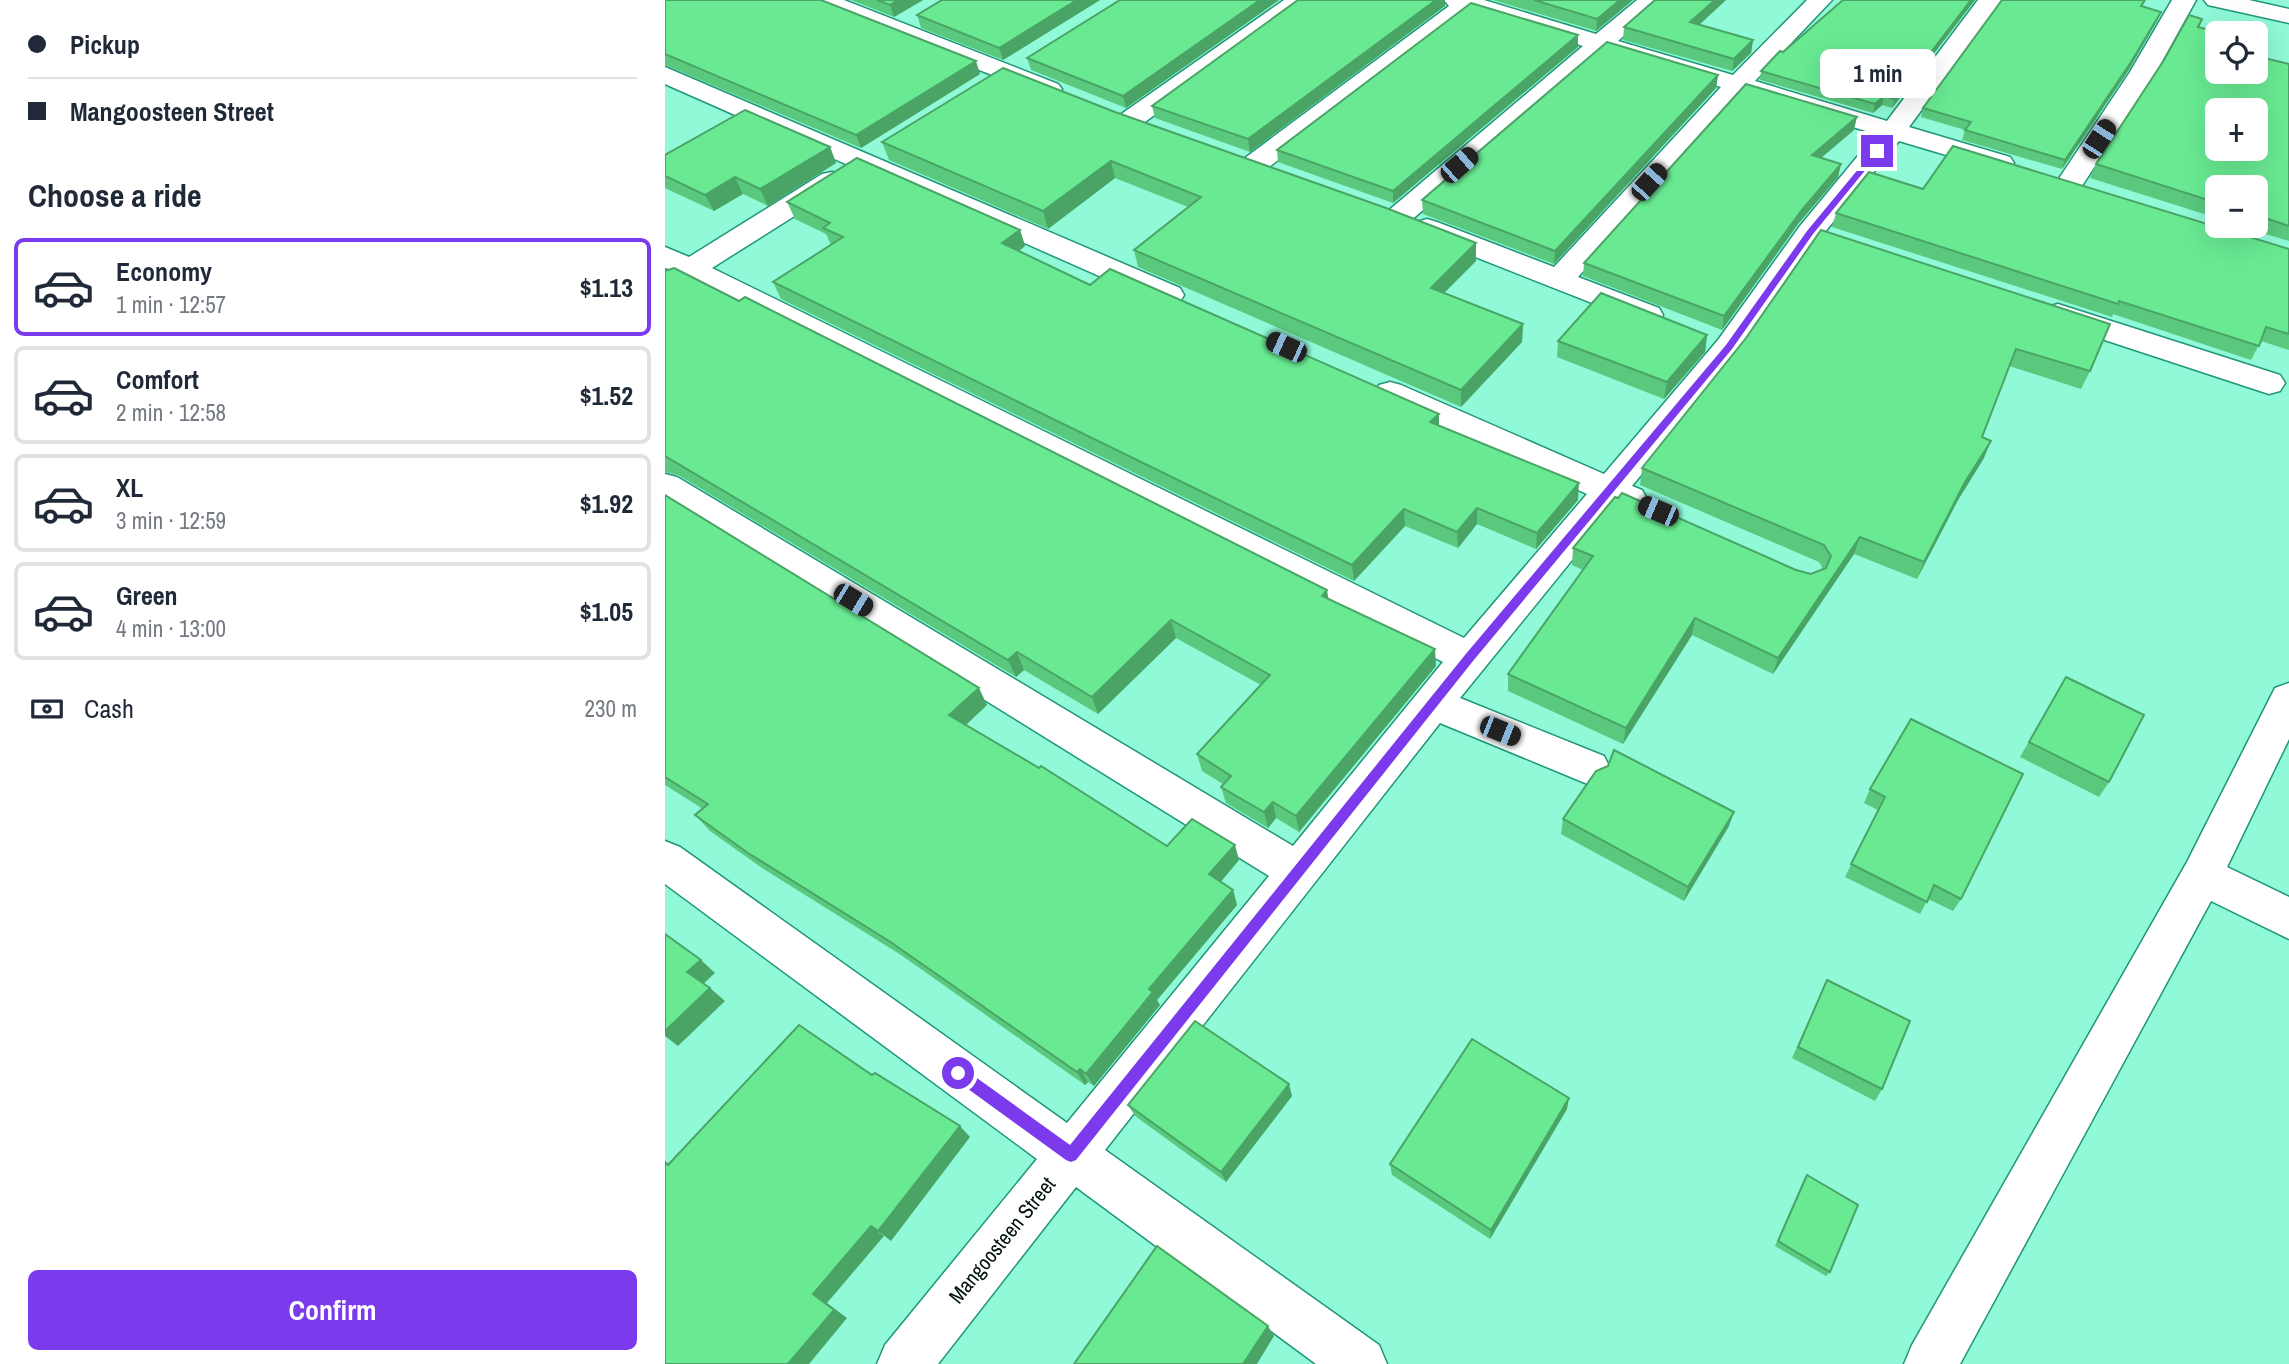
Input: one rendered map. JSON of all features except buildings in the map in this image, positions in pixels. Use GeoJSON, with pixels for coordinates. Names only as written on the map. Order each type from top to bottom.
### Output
{"type":"FeatureCollection","features":[{"type":"Feature","properties":{"kind":"street"},"geometry":{"type":"LineString","coordinates":[[823,0],[1017,65],[1067,96]]}},
{"type":"Feature","properties":{"kind":"street"},"geometry":{"type":"LineString","coordinates":[[1129,120],[1300,0]]}},
{"type":"Feature","properties":{"kind":"street"},"geometry":{"type":"LineString","coordinates":[[1398,217],[1651,0]]}},
{"type":"Feature","properties":{"kind":"street"},"geometry":{"type":"LineString","coordinates":[[1560,279],[1737,85],[1819,0]]}},
{"type":"Feature","properties":{"kind":"street","name":"Mangoosteen Street"},"geometry":{"type":"LineString","coordinates":[[904,1364],[1432,703],[1608,490],[1716,342],[1823,237],[1893,131],[1990,0]]}},
{"type":"Feature","properties":{"kind":"street"},"geometry":{"type":"LineString","coordinates":[[2045,176],[2143,72],[2184,0]]}},
{"type":"Feature","properties":{"kind":"street"},"geometry":{"type":"LineString","coordinates":[[2216,0],[2289,16]]}},
{"type":"Feature","properties":{"kind":"street"},"geometry":{"type":"LineString","coordinates":[[1281,173],[1243,159],[1465,1],[2096,192]]}},
{"type":"Feature","properties":{"kind":"street"},"geometry":{"type":"LineString","coordinates":[[897,27],[921,14]]}},
{"type":"Feature","properties":{"kind":"street"},"geometry":{"type":"LineString","coordinates":[[982,87],[1017,65]]}},
{"type":"Feature","properties":{"kind":"street"},"geometry":{"type":"LineString","coordinates":[[665,75],[877,153],[1193,306]]}},
{"type":"Feature","properties":{"kind":"street"},"geometry":{"type":"LineString","coordinates":[[674,270],[877,153]]}},
{"type":"Feature","properties":{"kind":"street"},"geometry":{"type":"LineString","coordinates":[[1372,207],[1677,326]]}},
{"type":"Feature","properties":{"kind":"street"},"geometry":{"type":"LineString","coordinates":[[674,270],[1469,658]]}},
{"type":"Feature","properties":{"kind":"street"},"geometry":{"type":"LineString","coordinates":[[2033,306],[2269,383]]}},
{"type":"Feature","properties":{"kind":"street"},"geometry":{"type":"LineString","coordinates":[[1369,384],[1658,511]]}},
{"type":"Feature","properties":{"kind":"street"},"geometry":{"type":"LineString","coordinates":[[665,486],[1299,871]]}},
{"type":"Feature","properties":{"kind":"street"},"geometry":{"type":"LineString","coordinates":[[1931,1364],[2202,875],[2289,699]]}},
{"type":"Feature","properties":{"kind":"street"},"geometry":{"type":"LineString","coordinates":[[1432,703],[1590,768]]}},
{"type":"Feature","properties":{"kind":"street"},"geometry":{"type":"LineString","coordinates":[[665,860],[1360,1364]]}},
{"type":"Feature","properties":{"kind":"street"},"geometry":{"type":"LineString","coordinates":[[2202,875],[2289,919]]}},
{"type":"Feature","properties":{"kind":"route"},"geometry":{"type":"LineString","coordinates":[[958,1073],[1071,1154],[1469,658],[1729,347],[1810,232],[1877,151]]}}]}
